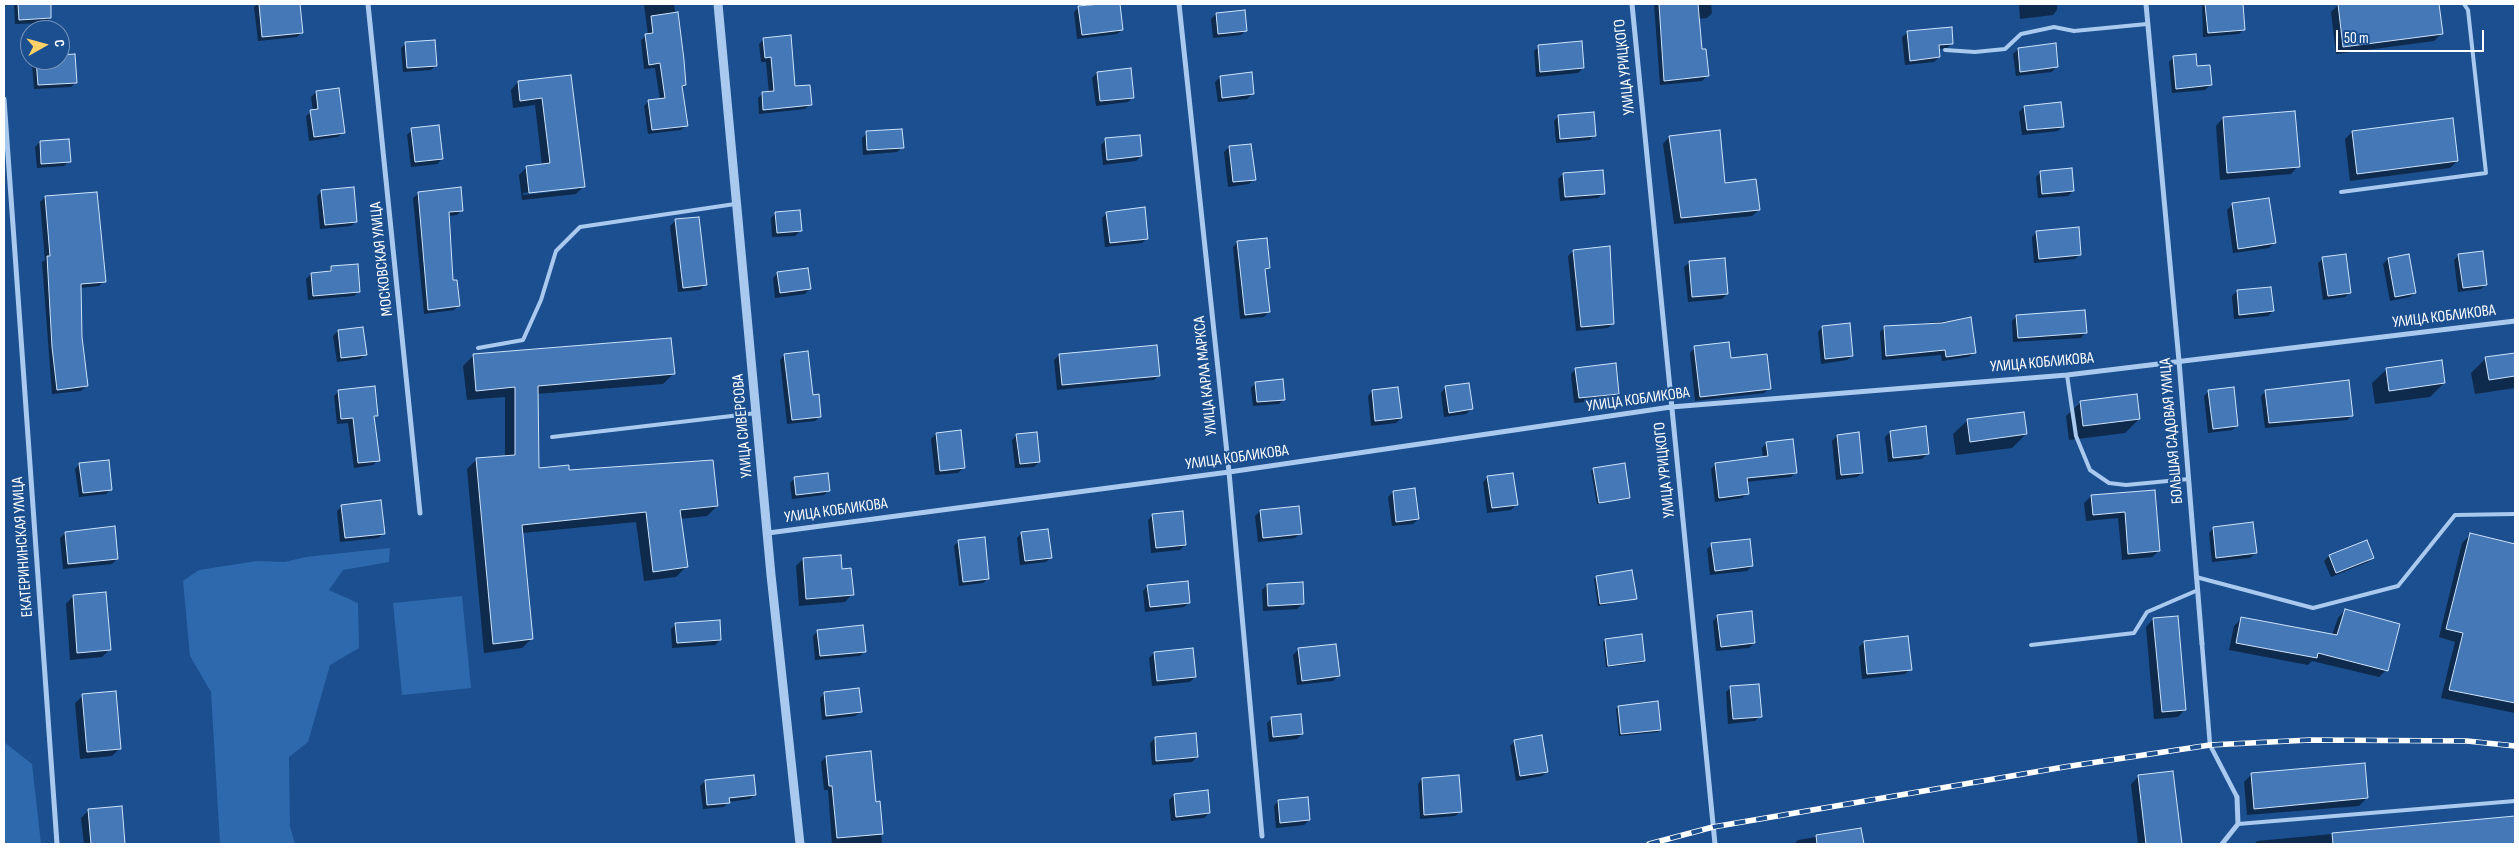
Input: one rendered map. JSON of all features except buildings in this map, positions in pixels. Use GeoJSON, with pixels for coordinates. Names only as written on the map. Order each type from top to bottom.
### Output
{"type":"FeatureCollection","features":[{"type":"Feature","properties":{"kind":"street","name":"МОСКОВСКАЯ УЛИЦА"},"geometry":{"type":"LineString","coordinates":[[368,4],[420,512]]}},
{"type":"Feature","properties":{"kind":"street","name":"УЛИЦА СИВЕРСОВА"},"geometry":{"type":"LineString","coordinates":[[718,4],[756,413],[800,844]]}},
{"type":"Feature","properties":{"kind":"street","name":"УЛИЦА КАРЛА МАРКСА"},"geometry":{"type":"LineString","coordinates":[[1179,4],[1229,472],[1262,836]]}},
{"type":"Feature","properties":{"kind":"street","name":"УЛИЦА УРИЦКОГО"},"geometry":{"type":"LineString","coordinates":[[1632,4],[1715,844]]}},
{"type":"Feature","properties":{"kind":"street","name":"БОЛЬШАЯ САДОВАЯ УЛИЦА"},"geometry":{"type":"LineString","coordinates":[[2146,4],[2179,361],[2210,745],[2237,798],[2238,824]]}},
{"type":"Feature","properties":{"kind":"street","name":"ЕКАТЕРИНИНСКАЯ УЛИЦА"},"geometry":{"type":"LineString","coordinates":[[4,99],[57,844]]}},
{"type":"Feature","properties":{"kind":"street","name":"УЛИЦА КОБЛИКОВА"},"geometry":{"type":"LineString","coordinates":[[768,533],[1229,472],[1671,407],[2067,375],[2515,321]]}},
{"type":"Feature","properties":{"kind":"street"},"geometry":{"type":"LineString","coordinates":[[2222,844],[2238,824]]}},
{"type":"Feature","properties":{"kind":"lane"},"geometry":{"type":"LineString","coordinates":[[2341,192],[2486,173],[2468,10],[2464,4]]}},
{"type":"Feature","properties":{"kind":"lane"},"geometry":{"type":"LineString","coordinates":[[1946,50],[1975,52],[2005,49],[2021,34],[2054,27],[2074,31],[2147,24]]}},
{"type":"Feature","properties":{"kind":"lane"},"geometry":{"type":"LineString","coordinates":[[478,348],[523,340],[541,300],[556,251],[580,227],[737,204]]}},
{"type":"Feature","properties":{"kind":"lane"},"geometry":{"type":"LineString","coordinates":[[2067,375],[2076,436],[2090,470],[2109,484],[2126,485],[2189,479]]}},
{"type":"Feature","properties":{"kind":"lane"},"geometry":{"type":"LineString","coordinates":[[552,438],[756,413]]}},
{"type":"Feature","properties":{"kind":"lane"},"geometry":{"type":"LineString","coordinates":[[2196,576],[2313,608],[2398,586],[2455,515],[2515,514]]}},
{"type":"Feature","properties":{"kind":"lane"},"geometry":{"type":"LineString","coordinates":[[2031,644],[2134,633],[2146,612],[2198,590]]}},
{"type":"Feature","properties":{"kind":"lane"},"geometry":{"type":"LineString","coordinates":[[2238,824],[2515,801]]}},
{"type":"Feature","properties":{"kind":"shaded area"},"geometry":{"type":"Polygon","coordinates":[[[390,548],[389,562],[343,570],[329,590],[358,603],[359,648],[330,665],[308,742],[289,757],[290,826],[295,844],[220,844],[211,692],[190,656],[183,581],[199,570],[257,561],[285,562],[305,557],[390,548]]]}},
{"type":"Feature","properties":{"kind":"shaded area"},"geometry":{"type":"Polygon","coordinates":[[[462,596],[471,688],[402,695],[393,603],[462,596]]]}},
{"type":"Feature","properties":{"kind":"shaded area"},"geometry":{"type":"Polygon","coordinates":[[[4,742],[32,764],[41,844],[4,844],[4,742]]]}},
{"type":"Feature","properties":{"kind":"railway"},"geometry":{"type":"LineString","coordinates":[[1649,844],[1713,827],[2064,767],[2210,745],[2310,740],[2467,741],[2515,746]]}}]}
